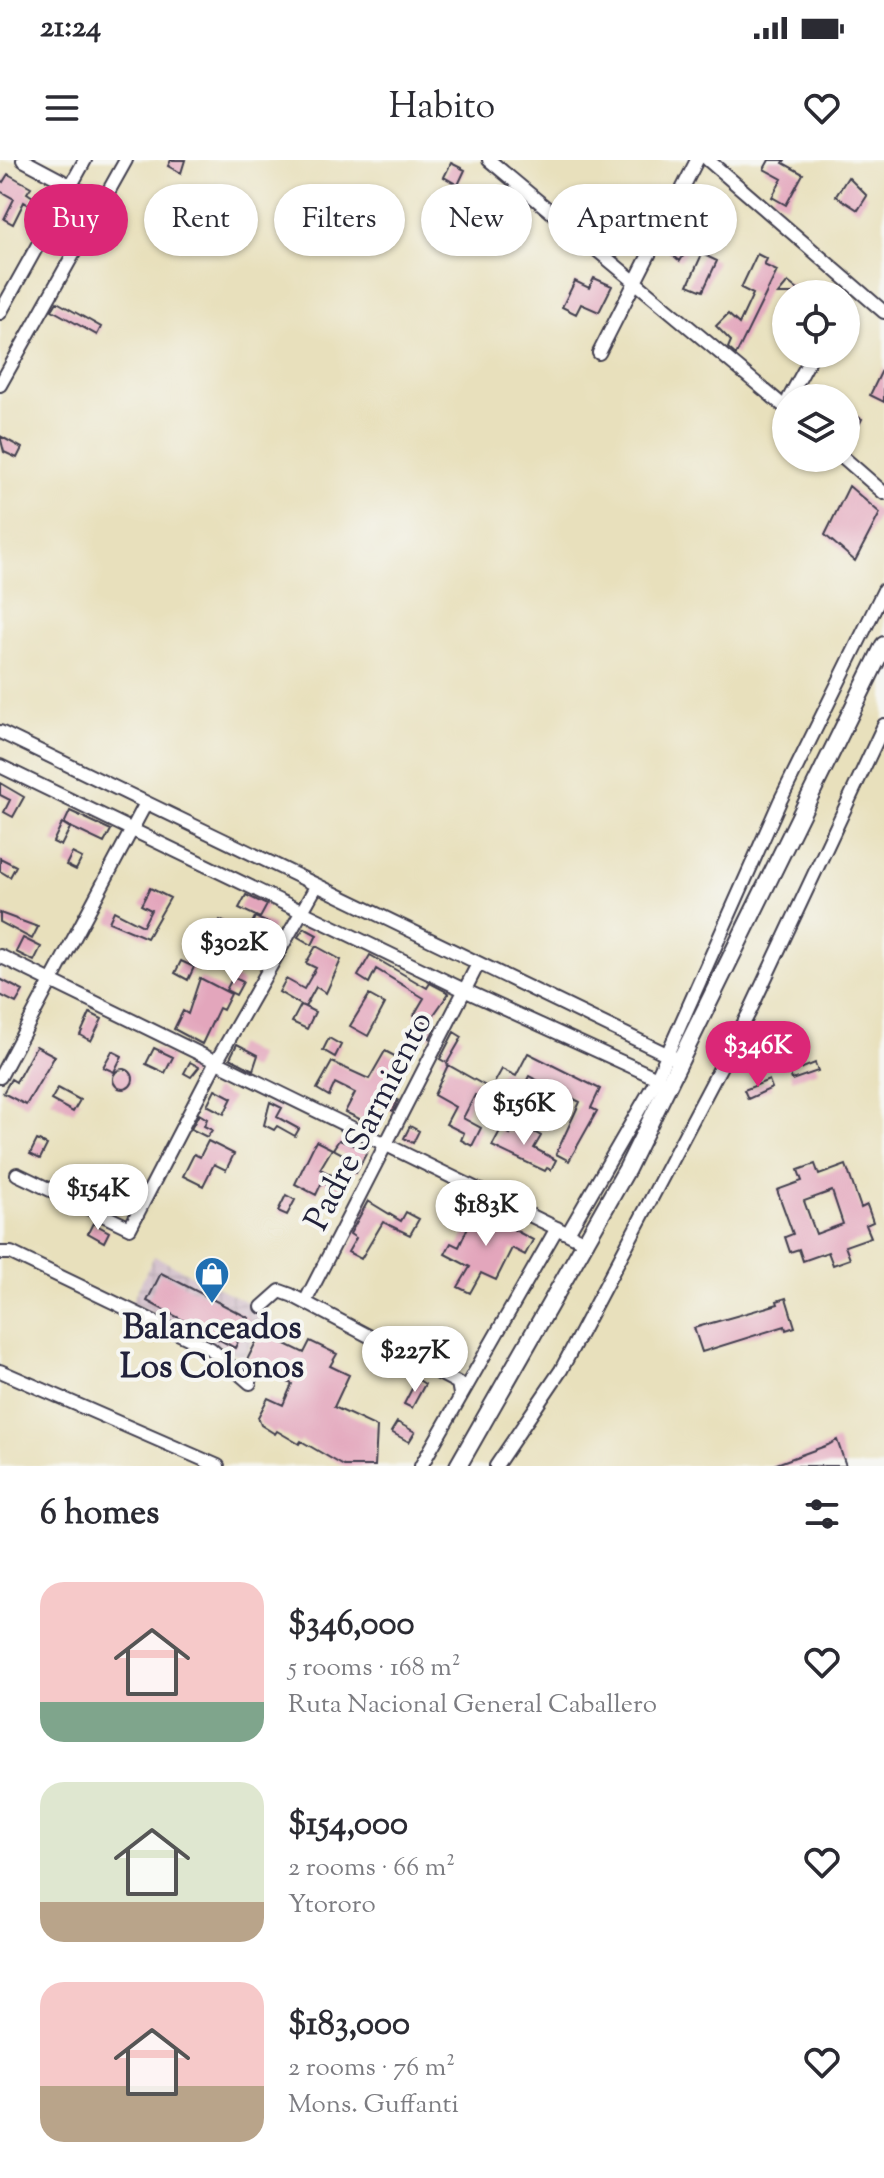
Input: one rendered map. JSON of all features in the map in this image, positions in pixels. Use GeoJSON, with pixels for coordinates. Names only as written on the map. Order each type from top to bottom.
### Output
{"type":"FeatureCollection","features":[{"type":"Feature","properties":{"kind":"highway"},"geometry":{"type":"LineString","coordinates":[[458,1466],[587,1243],[674,1057],[884,645]]}},
{"type":"Feature","properties":{"kind":"street"},"geometry":{"type":"LineString","coordinates":[[23,160],[67,184]]}},
{"type":"Feature","properties":{"kind":"street"},"geometry":{"type":"LineString","coordinates":[[72,184],[85,160]]}},
{"type":"Feature","properties":{"kind":"street"},"geometry":{"type":"LineString","coordinates":[[112,184],[126,160]]}},
{"type":"Feature","properties":{"kind":"street"},"geometry":{"type":"LineString","coordinates":[[489,160],[772,393]]}},
{"type":"Feature","properties":{"kind":"street"},"geometry":{"type":"LineString","coordinates":[[599,353],[697,160]]}},
{"type":"Feature","properties":{"kind":"street"},"geometry":{"type":"LineString","coordinates":[[708,160],[838,280]]}},
{"type":"Feature","properties":{"kind":"street"},"geometry":{"type":"LineString","coordinates":[[0,313],[32,256]]}},
{"type":"Feature","properties":{"kind":"street"},"geometry":{"type":"LineString","coordinates":[[0,385],[72,256]]}},
{"type":"Feature","properties":{"kind":"street"},"geometry":{"type":"LineString","coordinates":[[860,297],[884,312]]}},
{"type":"Feature","properties":{"kind":"street"},"geometry":{"type":"LineString","coordinates":[[0,352],[14,360]]}},
{"type":"Feature","properties":{"kind":"street"},"geometry":{"type":"LineString","coordinates":[[860,472],[884,493]]}},
{"type":"Feature","properties":{"kind":"street"},"geometry":{"type":"LineString","coordinates":[[0,732],[674,1057],[780,801],[884,590]]}},
{"type":"Feature","properties":{"kind":"street"},"geometry":{"type":"LineString","coordinates":[[496,1466],[561,1370],[734,1040],[884,725]]}},
{"type":"Feature","properties":{"kind":"street"},"geometry":{"type":"LineString","coordinates":[[0,766],[464,990],[663,1081],[562,1231],[460,1394],[421,1466]]}},
{"type":"Feature","properties":{"kind":"street"},"geometry":{"type":"LineString","coordinates":[[0,1077],[146,803]]}},
{"type":"Feature","properties":{"kind":"street"},"geometry":{"type":"LineString","coordinates":[[17,1174],[130,1228],[216,1062],[317,885]]}},
{"type":"Feature","properties":{"kind":"street"},"geometry":{"type":"LineString","coordinates":[[0,956],[587,1243]]}},
{"type":"Feature","properties":{"kind":"street","name":"Padre Sarmiento"},"geometry":{"type":"LineString","coordinates":[[305,1302],[478,964]]}},
{"type":"Feature","properties":{"kind":"street"},"geometry":{"type":"LineString","coordinates":[[0,1253],[11,1253],[211,1349],[250,1383]]}},
{"type":"Feature","properties":{"kind":"street"},"geometry":{"type":"LineString","coordinates":[[262,1307],[280,1291],[458,1383],[460,1394]]}},
{"type":"Feature","properties":{"kind":"street"},"geometry":{"type":"LineString","coordinates":[[0,1371],[218,1466]]}},
{"type":"Feature","properties":{"kind":"shaded area"},"geometry":{"type":"Polygon","coordinates":[[[154,1256],[267,1312],[244,1358],[131,1303],[154,1256]]]}},
{"type":"Feature","properties":{"kind":"building"},"geometry":{"type":"Polygon","coordinates":[[[171,160],[185,160],[181,173],[168,166],[171,160]]]}},
{"type":"Feature","properties":{"kind":"building"},"geometry":{"type":"Polygon","coordinates":[[[769,160],[785,160],[783,163],[803,174],[786,205],[772,197],[782,179],[764,169],[769,160]]]}},
{"type":"Feature","properties":{"kind":"building"},"geometry":{"type":"Polygon","coordinates":[[[451,163],[465,170],[458,184],[444,177],[451,163]]]}},
{"type":"Feature","properties":{"kind":"building"},"geometry":{"type":"Polygon","coordinates":[[[8,174],[26,184],[24,202],[13,224],[4,219],[14,199],[0,191],[0,180],[3,182],[8,174]]]}},
{"type":"Feature","properties":{"kind":"building"},"geometry":{"type":"Polygon","coordinates":[[[848,177],[867,196],[858,210],[836,196],[848,177]]]}},
{"type":"Feature","properties":{"kind":"building"},"geometry":{"type":"Polygon","coordinates":[[[757,254],[767,259],[764,265],[777,271],[736,355],[728,348],[731,341],[716,326],[728,314],[739,324],[753,294],[741,288],[757,254]]]}},
{"type":"Feature","properties":{"kind":"building"},"geometry":{"type":"Polygon","coordinates":[[[701,256],[717,261],[703,291],[688,285],[701,256]]]}},
{"type":"Feature","properties":{"kind":"building"},"geometry":{"type":"Polygon","coordinates":[[[594,278],[612,286],[599,312],[581,304],[576,314],[562,307],[575,281],[589,288],[594,278]]]}},
{"type":"Feature","properties":{"kind":"building"},"geometry":{"type":"Polygon","coordinates":[[[57,302],[101,327],[97,335],[52,310],[57,302]]]}},
{"type":"Feature","properties":{"kind":"building"},"geometry":{"type":"Polygon","coordinates":[[[884,366],[884,402],[870,395],[884,366]]]}},
{"type":"Feature","properties":{"kind":"building"},"geometry":{"type":"Polygon","coordinates":[[[0,436],[22,448],[17,458],[4,452],[0,436]]]}},
{"type":"Feature","properties":{"kind":"building"},"geometry":{"type":"Polygon","coordinates":[[[849,486],[880,513],[855,561],[825,535],[849,486]]]}},
{"type":"Feature","properties":{"kind":"building"},"geometry":{"type":"Polygon","coordinates":[[[0,783],[24,797],[13,817],[4,812],[10,800],[0,795],[0,783]]]}},
{"type":"Feature","properties":{"kind":"building"},"geometry":{"type":"Polygon","coordinates":[[[70,811],[111,830],[104,843],[64,824],[70,811]]]}},
{"type":"Feature","properties":{"kind":"building"},"geometry":{"type":"Polygon","coordinates":[[[62,823],[70,828],[61,846],[53,842],[62,823]]]}},
{"type":"Feature","properties":{"kind":"building"},"geometry":{"type":"Polygon","coordinates":[[[72,853],[82,858],[76,870],[66,865],[72,853]]]}},
{"type":"Feature","properties":{"kind":"building"},"geometry":{"type":"Polygon","coordinates":[[[0,858],[16,866],[10,877],[0,871],[0,858]]]}},
{"type":"Feature","properties":{"kind":"building"},"geometry":{"type":"Polygon","coordinates":[[[150,888],[170,898],[147,938],[109,922],[114,911],[143,926],[151,910],[141,905],[150,888]]]}},
{"type":"Feature","properties":{"kind":"building"},"geometry":{"type":"Polygon","coordinates":[[[246,895],[267,905],[260,918],[239,908],[246,895]]]}},
{"type":"Feature","properties":{"kind":"building"},"geometry":{"type":"Polygon","coordinates":[[[0,913],[38,927],[32,939],[0,922],[0,913]]]}},
{"type":"Feature","properties":{"kind":"building"},"geometry":{"type":"Polygon","coordinates":[[[255,917],[274,926],[257,961],[245,955],[238,969],[210,955],[218,940],[212,937],[220,920],[228,924],[223,934],[242,943],[255,917]]]}},
{"type":"Feature","properties":{"kind":"building"},"geometry":{"type":"Polygon","coordinates":[[[304,928],[317,935],[312,945],[298,937],[304,928]]]}},
{"type":"Feature","properties":{"kind":"building"},"geometry":{"type":"Polygon","coordinates":[[[23,938],[41,947],[34,961],[16,952],[23,938]]]}},
{"type":"Feature","properties":{"kind":"building"},"geometry":{"type":"Polygon","coordinates":[[[316,946],[341,960],[326,993],[316,987],[305,1007],[279,992],[286,979],[304,989],[316,968],[306,963],[316,946]]]}},
{"type":"Feature","properties":{"kind":"building"},"geometry":{"type":"Polygon","coordinates":[[[370,955],[427,988],[430,983],[449,993],[428,1023],[414,1015],[424,998],[376,969],[369,983],[358,976],[370,955]]]}},
{"type":"Feature","properties":{"kind":"building"},"geometry":{"type":"Polygon","coordinates":[[[181,961],[194,967],[188,980],[175,973],[181,961]]]}},
{"type":"Feature","properties":{"kind":"building"},"geometry":{"type":"Polygon","coordinates":[[[233,977],[243,982],[236,995],[226,990],[233,977]]]}},
{"type":"Feature","properties":{"kind":"building"},"geometry":{"type":"Polygon","coordinates":[[[200,978],[231,994],[223,1010],[219,1008],[202,1044],[174,1029],[183,1011],[188,1014],[200,978]]]}},
{"type":"Feature","properties":{"kind":"building"},"geometry":{"type":"Polygon","coordinates":[[[0,979],[23,991],[16,1003],[0,995],[0,979]]]}},
{"type":"Feature","properties":{"kind":"building"},"geometry":{"type":"Polygon","coordinates":[[[369,995],[385,1004],[368,1036],[350,1026],[369,995]]]}},
{"type":"Feature","properties":{"kind":"building"},"geometry":{"type":"Polygon","coordinates":[[[301,1005],[315,1012],[307,1029],[292,1022],[301,1005]]]}},
{"type":"Feature","properties":{"kind":"building"},"geometry":{"type":"Polygon","coordinates":[[[90,1013],[102,1019],[91,1041],[80,1035],[90,1013]]]}},
{"type":"Feature","properties":{"kind":"building"},"geometry":{"type":"Polygon","coordinates":[[[422,1020],[435,1028],[430,1038],[416,1029],[422,1020]]]}},
{"type":"Feature","properties":{"kind":"building"},"geometry":{"type":"Polygon","coordinates":[[[454,1032],[462,1037],[447,1063],[440,1059],[454,1032]]]}},
{"type":"Feature","properties":{"kind":"building"},"geometry":{"type":"Polygon","coordinates":[[[329,1038],[341,1045],[335,1057],[323,1050],[329,1038]]]}},
{"type":"Feature","properties":{"kind":"building"},"geometry":{"type":"Polygon","coordinates":[[[237,1044],[258,1055],[253,1070],[230,1058],[237,1044]]]}},
{"type":"Feature","properties":{"kind":"building"},"geometry":{"type":"Polygon","coordinates":[[[36,1046],[55,1056],[26,1105],[3,1093],[11,1079],[16,1082],[36,1046]]]}},
{"type":"Feature","properties":{"kind":"building"},"geometry":{"type":"Polygon","coordinates":[[[154,1048],[173,1057],[165,1073],[146,1064],[154,1048]]]}},
{"type":"Feature","properties":{"kind":"building"},"geometry":{"type":"Polygon","coordinates":[[[112,1051],[122,1056],[114,1072],[103,1067],[112,1051]]]}},
{"type":"Feature","properties":{"kind":"building"},"geometry":{"type":"Polygon","coordinates":[[[385,1051],[406,1062],[388,1095],[398,1100],[393,1111],[377,1103],[368,1123],[345,1112],[355,1093],[335,1083],[329,1096],[317,1089],[332,1062],[369,1079],[385,1051]]]}},
{"type":"Feature","properties":{"kind":"building"},"geometry":{"type":"Polygon","coordinates":[[[528,1053],[600,1089],[591,1108],[597,1111],[569,1161],[556,1154],[580,1102],[529,1076],[516,1102],[520,1104],[515,1115],[475,1095],[463,1118],[481,1128],[472,1146],[461,1140],[464,1133],[446,1124],[455,1107],[434,1095],[448,1065],[491,1089],[502,1069],[516,1076],[528,1053]]]}},
{"type":"Feature","properties":{"kind":"building"},"geometry":{"type":"Polygon","coordinates":[[[190,1062],[199,1067],[191,1077],[184,1073],[190,1062]]]}},
{"type":"Feature","properties":{"kind":"building"},"geometry":{"type":"Polygon","coordinates":[[[815,1063],[818,1071],[792,1080],[790,1073],[815,1063]]]}},
{"type":"Feature","properties":{"kind":"building"},"geometry":{"type":"Polygon","coordinates":[[[123,1069],[130,1072],[133,1079],[130,1086],[123,1089],[116,1086],[113,1079],[116,1072],[123,1069]]]}},
{"type":"Feature","properties":{"kind":"building"},"geometry":{"type":"Polygon","coordinates":[[[769,1080],[772,1088],[748,1099],[744,1090],[769,1080]]]}},
{"type":"Feature","properties":{"kind":"building"},"geometry":{"type":"Polygon","coordinates":[[[58,1088],[80,1100],[73,1112],[51,1100],[58,1088]]]}},
{"type":"Feature","properties":{"kind":"building"},"geometry":{"type":"Polygon","coordinates":[[[215,1089],[232,1098],[224,1114],[207,1105],[215,1089]]]}},
{"type":"Feature","properties":{"kind":"building"},"geometry":{"type":"Polygon","coordinates":[[[270,1102],[282,1108],[277,1117],[299,1129],[295,1136],[277,1126],[274,1130],[264,1125],[270,1102]]]}},
{"type":"Feature","properties":{"kind":"building"},"geometry":{"type":"Polygon","coordinates":[[[199,1114],[207,1119],[204,1126],[212,1130],[207,1137],[191,1129],[199,1114]]]}},
{"type":"Feature","properties":{"kind":"building"},"geometry":{"type":"Polygon","coordinates":[[[516,1122],[541,1136],[534,1148],[556,1160],[551,1170],[547,1168],[545,1171],[492,1146],[501,1129],[510,1134],[516,1122]]]}},
{"type":"Feature","properties":{"kind":"building"},"geometry":{"type":"Polygon","coordinates":[[[410,1126],[419,1131],[413,1143],[404,1138],[410,1126]]]}},
{"type":"Feature","properties":{"kind":"building"},"geometry":{"type":"Polygon","coordinates":[[[37,1140],[47,1145],[40,1159],[30,1154],[37,1140]]]}},
{"type":"Feature","properties":{"kind":"building"},"geometry":{"type":"Polygon","coordinates":[[[339,1140],[368,1150],[356,1173],[345,1168],[350,1158],[333,1149],[339,1140]]]}},
{"type":"Feature","properties":{"kind":"building"},"geometry":{"type":"Polygon","coordinates":[[[208,1141],[234,1154],[226,1170],[214,1164],[203,1186],[183,1176],[194,1154],[200,1157],[208,1141]]]}},
{"type":"Feature","properties":{"kind":"building"},"geometry":{"type":"Polygon","coordinates":[[[316,1141],[332,1149],[320,1169],[343,1181],[338,1190],[322,1182],[316,1195],[295,1184],[316,1141]]]}},
{"type":"Feature","properties":{"kind":"building"},"geometry":{"type":"Polygon","coordinates":[[[815,1164],[819,1175],[846,1165],[861,1208],[867,1205],[873,1222],[866,1225],[871,1237],[845,1246],[850,1259],[833,1265],[828,1252],[803,1261],[799,1249],[790,1252],[785,1237],[793,1234],[777,1190],[802,1181],[798,1170],[815,1164]],[[832,1191],[804,1201],[816,1234],[843,1224],[832,1191]]]}},
{"type":"Feature","properties":{"kind":"building"},"geometry":{"type":"Polygon","coordinates":[[[286,1195],[295,1200],[287,1215],[278,1211],[286,1195]]]}},
{"type":"Feature","properties":{"kind":"building"},"geometry":{"type":"Polygon","coordinates":[[[368,1201],[401,1221],[406,1212],[419,1219],[410,1235],[383,1222],[361,1259],[348,1252],[356,1238],[350,1234],[368,1201]]]}},
{"type":"Feature","properties":{"kind":"building"},"geometry":{"type":"Polygon","coordinates":[[[476,1209],[533,1240],[525,1255],[512,1248],[496,1280],[481,1273],[470,1293],[458,1287],[470,1267],[445,1254],[451,1243],[459,1247],[476,1209]]]}},
{"type":"Feature","properties":{"kind":"building"},"geometry":{"type":"Polygon","coordinates":[[[93,1223],[109,1232],[104,1242],[88,1233],[93,1223]]]}},
{"type":"Feature","properties":{"kind":"building"},"geometry":{"type":"Polygon","coordinates":[[[161,1273],[249,1318],[235,1348],[147,1301],[161,1273]]]}},
{"type":"Feature","properties":{"kind":"building"},"geometry":{"type":"Polygon","coordinates":[[[786,1298],[795,1327],[786,1330],[785,1326],[702,1352],[694,1328],[778,1304],[777,1301],[786,1298]]]}},
{"type":"Feature","properties":{"kind":"building"},"geometry":{"type":"Polygon","coordinates":[[[261,1332],[304,1353],[310,1341],[337,1354],[330,1366],[349,1375],[334,1407],[377,1427],[375,1466],[344,1466],[301,1441],[299,1444],[261,1425],[258,1417],[268,1398],[283,1405],[292,1384],[246,1362],[261,1332]]]}},
{"type":"Feature","properties":{"kind":"building"},"geometry":{"type":"Polygon","coordinates":[[[417,1379],[425,1384],[412,1408],[404,1404],[417,1379]]]}},
{"type":"Feature","properties":{"kind":"building"},"geometry":{"type":"Polygon","coordinates":[[[397,1422],[415,1432],[409,1442],[391,1432],[397,1422]]]}},
{"type":"Feature","properties":{"kind":"building"},"geometry":{"type":"Polygon","coordinates":[[[837,1440],[846,1466],[771,1466],[828,1445],[837,1440]]]}},
{"type":"Feature","properties":{"kind":"place","name":"Balanceados Los Colonos"},"geometry":{"type":"Point","coordinates":[212,1305]}}]}
